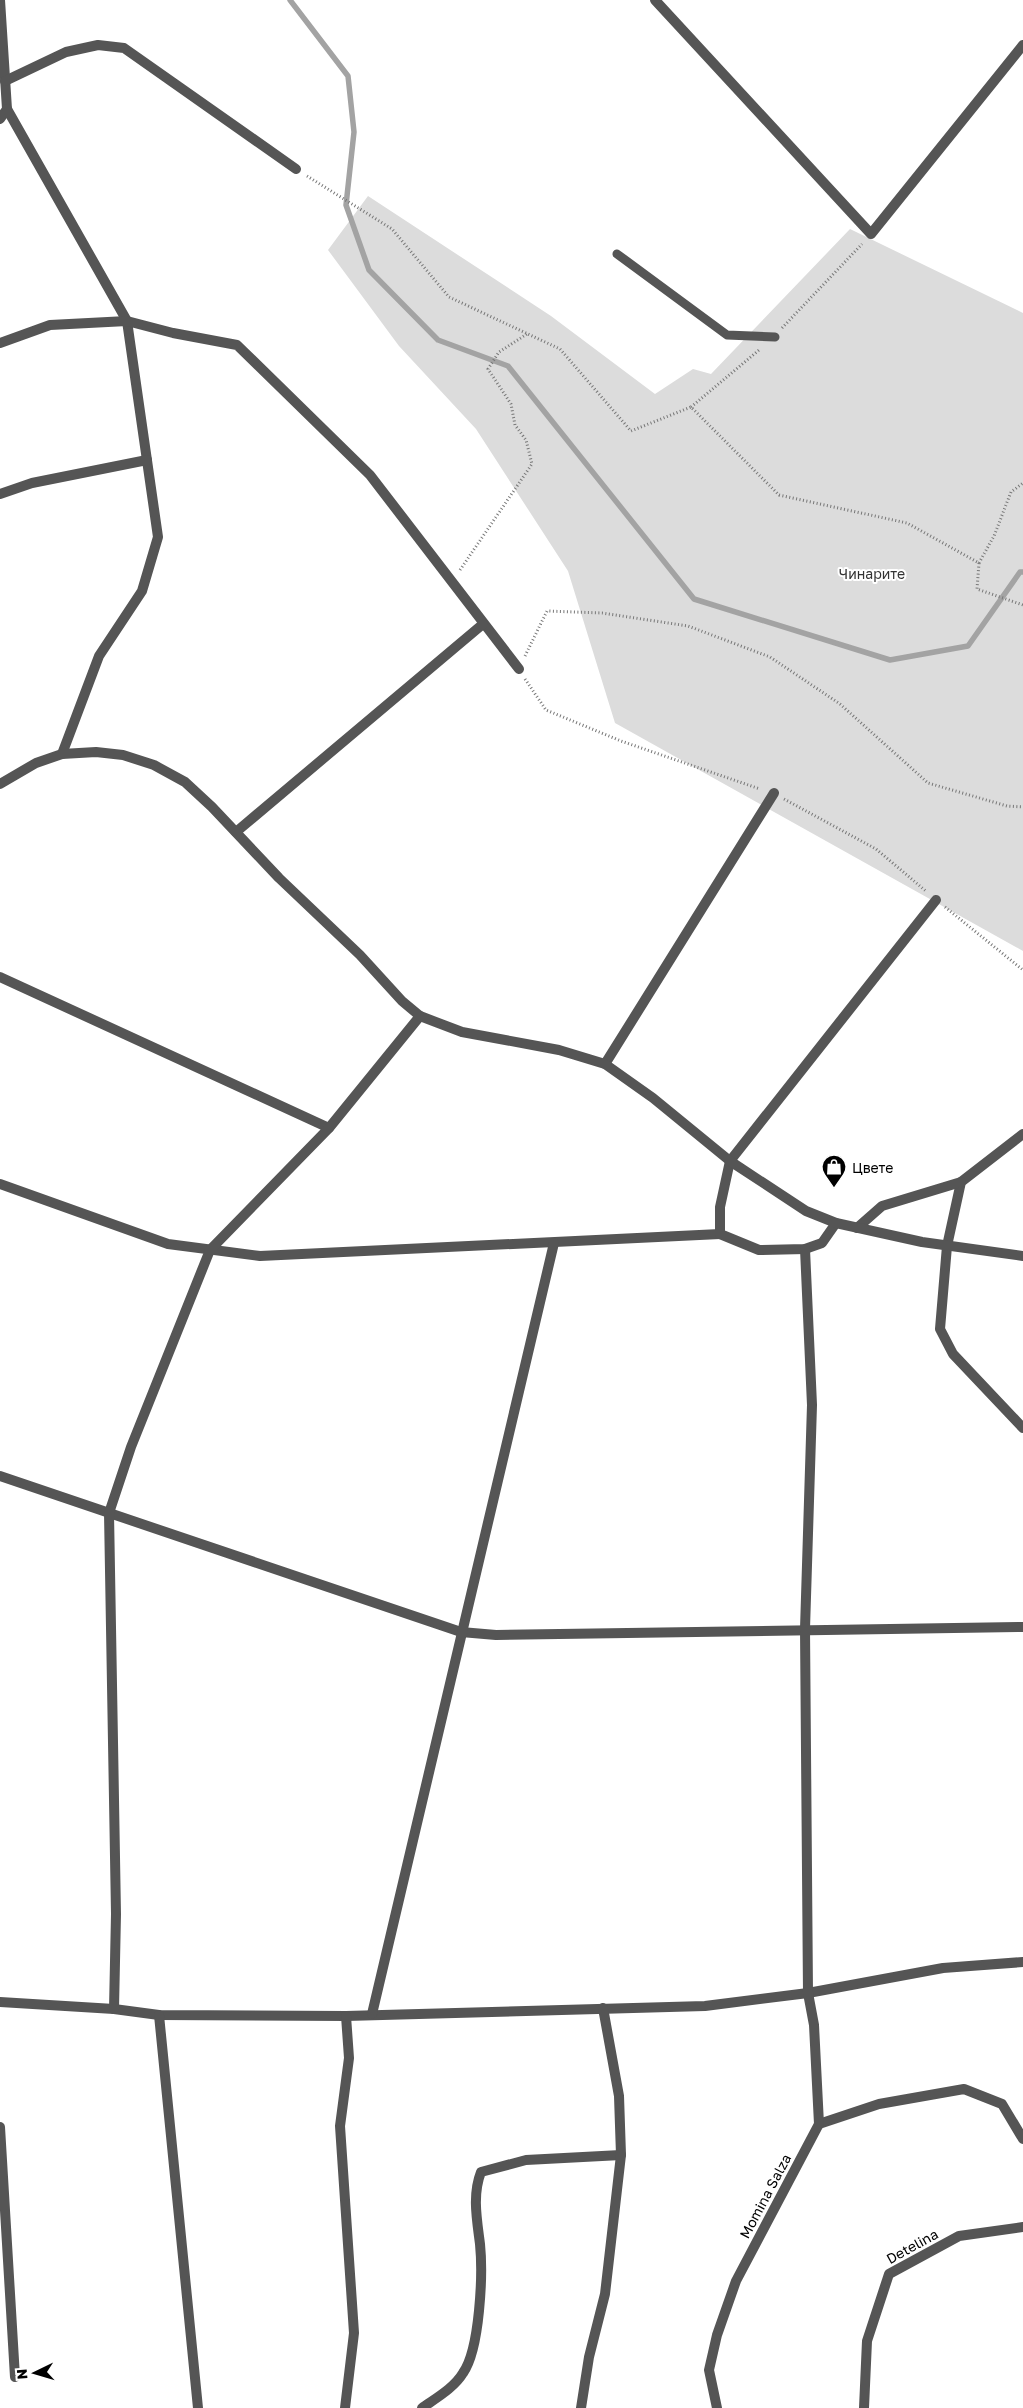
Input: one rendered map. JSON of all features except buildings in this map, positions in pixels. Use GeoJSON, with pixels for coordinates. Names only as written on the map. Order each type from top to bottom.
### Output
{"type":"FeatureCollection","features":[{"type":"Feature","properties":{"kind":"street"},"geometry":{"type":"LineString","coordinates":[[0,0],[7,109],[127,321],[158,537],[142,590],[99,656],[62,754]]}},
{"type":"Feature","properties":{"kind":"street"},"geometry":{"type":"LineString","coordinates":[[655,0],[871,234],[1023,45]]}},
{"type":"Feature","properties":{"kind":"street"},"geometry":{"type":"LineString","coordinates":[[6,80],[66,52],[98,45],[124,48],[296,169]]}},
{"type":"Feature","properties":{"kind":"street"},"geometry":{"type":"LineString","coordinates":[[0,119],[7,109]]}},
{"type":"Feature","properties":{"kind":"street"},"geometry":{"type":"LineString","coordinates":[[0,343],[50,325],[127,321],[173,333],[237,345],[370,476],[519,669]]}},
{"type":"Feature","properties":{"kind":"street"},"geometry":{"type":"LineString","coordinates":[[0,494],[32,483],[147,460]]}},
{"type":"Feature","properties":{"kind":"street"},"geometry":{"type":"LineString","coordinates":[[236,832],[483,624]]}},
{"type":"Feature","properties":{"kind":"street"},"geometry":{"type":"LineString","coordinates":[[0,784],[36,763],[62,754],[96,752],[114,754],[154,765],[185,782],[279,878],[360,955],[402,1001],[420,1016],[462,1032],[559,1050],[605,1064],[653,1098],[730,1161],[806,1211],[836,1223],[947,1246],[1023,1256]]}},
{"type":"Feature","properties":{"kind":"street"},"geometry":{"type":"LineString","coordinates":[[605,1064],[774,793]]}},
{"type":"Feature","properties":{"kind":"street"},"geometry":{"type":"LineString","coordinates":[[720,1234],[720,1207],[730,1161],[936,900]]}},
{"type":"Feature","properties":{"kind":"street"},"geometry":{"type":"LineString","coordinates":[[0,977],[329,1128]]}},
{"type":"Feature","properties":{"kind":"street"},"geometry":{"type":"LineString","coordinates":[[114,2009],[116,1914],[109,1513],[131,1446],[210,1250],[329,1128],[420,1016]]}},
{"type":"Feature","properties":{"kind":"street"},"geometry":{"type":"LineString","coordinates":[[857,1228],[882,1206],[962,1182],[1023,1134]]}},
{"type":"Feature","properties":{"kind":"street"},"geometry":{"type":"LineString","coordinates":[[962,1182],[947,1246],[940,1329],[953,1354],[1023,1428]]}},
{"type":"Feature","properties":{"kind":"street"},"geometry":{"type":"LineString","coordinates":[[0,1184],[168,1244],[260,1256],[720,1234],[759,1250],[805,1249],[822,1243],[836,1223]]}},
{"type":"Feature","properties":{"kind":"street"},"geometry":{"type":"LineString","coordinates":[[372,2014],[554,1243]]}},
{"type":"Feature","properties":{"kind":"street"},"geometry":{"type":"LineString","coordinates":[[805,1249],[812,1405],[806,1629],[808,1993],[814,2025],[819,2124],[879,2104],[964,2089],[1002,2104],[1023,2139]]}},
{"type":"Feature","properties":{"kind":"street"},"geometry":{"type":"LineString","coordinates":[[0,1476],[461,1632],[496,1635],[1023,1627]]}},
{"type":"Feature","properties":{"kind":"street"},"geometry":{"type":"LineString","coordinates":[[0,2002],[114,2009],[158,2015],[346,2016],[705,2006],[808,1993],[943,1968],[1023,1962]]}},
{"type":"Feature","properties":{"kind":"street"},"geometry":{"type":"LineString","coordinates":[[581,2408],[589,2357],[605,2294],[621,2156],[618,2096],[603,2008]]}},
{"type":"Feature","properties":{"kind":"street"},"geometry":{"type":"LineString","coordinates":[[158,2015],[198,2408]]}},
{"type":"Feature","properties":{"kind":"street"},"geometry":{"type":"LineString","coordinates":[[345,2408],[354,2333],[340,2126],[349,2058],[346,2016]]}},
{"type":"Feature","properties":{"kind":"street","name":"Momina Salza"},"geometry":{"type":"LineString","coordinates":[[717,2408],[709,2370],[717,2335],[736,2282],[819,2124]]}},
{"type":"Feature","properties":{"kind":"street"},"geometry":{"type":"LineString","coordinates":[[0,2127],[15,2377]]}},
{"type":"Feature","properties":{"kind":"street"},"geometry":{"type":"LineString","coordinates":[[422,2408],[464,2373],[472,2351],[482,2280],[476,2218],[477,2184],[481,2172],[526,2160],[621,2156]]}},
{"type":"Feature","properties":{"kind":"street","name":"Detelina"},"geometry":{"type":"LineString","coordinates":[[864,2408],[867,2341],[889,2274],[959,2236],[1023,2226]]}},
{"type":"Feature","properties":{"kind":"lane"},"geometry":{"type":"LineString","coordinates":[[617,254],[727,335],[775,337]]}},
{"type":"Feature","properties":{"kind":"path"},"geometry":{"type":"LineString","coordinates":[[296,169],[392,229],[449,297],[560,349],[631,431],[691,407],[775,337],[835,270],[871,234]]}},
{"type":"Feature","properties":{"kind":"path"},"geometry":{"type":"LineString","coordinates":[[452,583],[532,464],[526,440],[515,425],[511,404],[488,369],[499,352],[528,334]]}},
{"type":"Feature","properties":{"kind":"path"},"geometry":{"type":"LineString","coordinates":[[691,407],[778,495],[907,524],[979,563]]}},
{"type":"Feature","properties":{"kind":"path"},"geometry":{"type":"LineString","coordinates":[[1023,483],[1011,492],[994,536],[979,563],[977,590],[1014,600],[1023,605]]}},
{"type":"Feature","properties":{"kind":"path"},"geometry":{"type":"LineString","coordinates":[[519,669],[547,611],[602,613],[688,626],[770,657],[840,704],[928,783],[1007,806],[1023,807]]}},
{"type":"Feature","properties":{"kind":"green space","name":"Чинарите"},"geometry":{"type":"Polygon","coordinates":[[[368,196],[551,316],[655,394],[693,369],[711,374],[850,229],[1023,313],[1023,951],[615,723],[568,571],[476,429],[399,346],[328,250],[368,196]]]}},
{"type":"Feature","properties":{"kind":"waterway"},"geometry":{"type":"LineString","coordinates":[[290,0],[348,76],[354,132],[346,205],[369,270],[438,340],[508,366],[694,599],[890,660],[968,646],[1020,572],[1023,572]]}},
{"type":"Feature","properties":{"kind":"place","name":"Цвете"},"geometry":{"type":"Point","coordinates":[834,1188]}}]}
